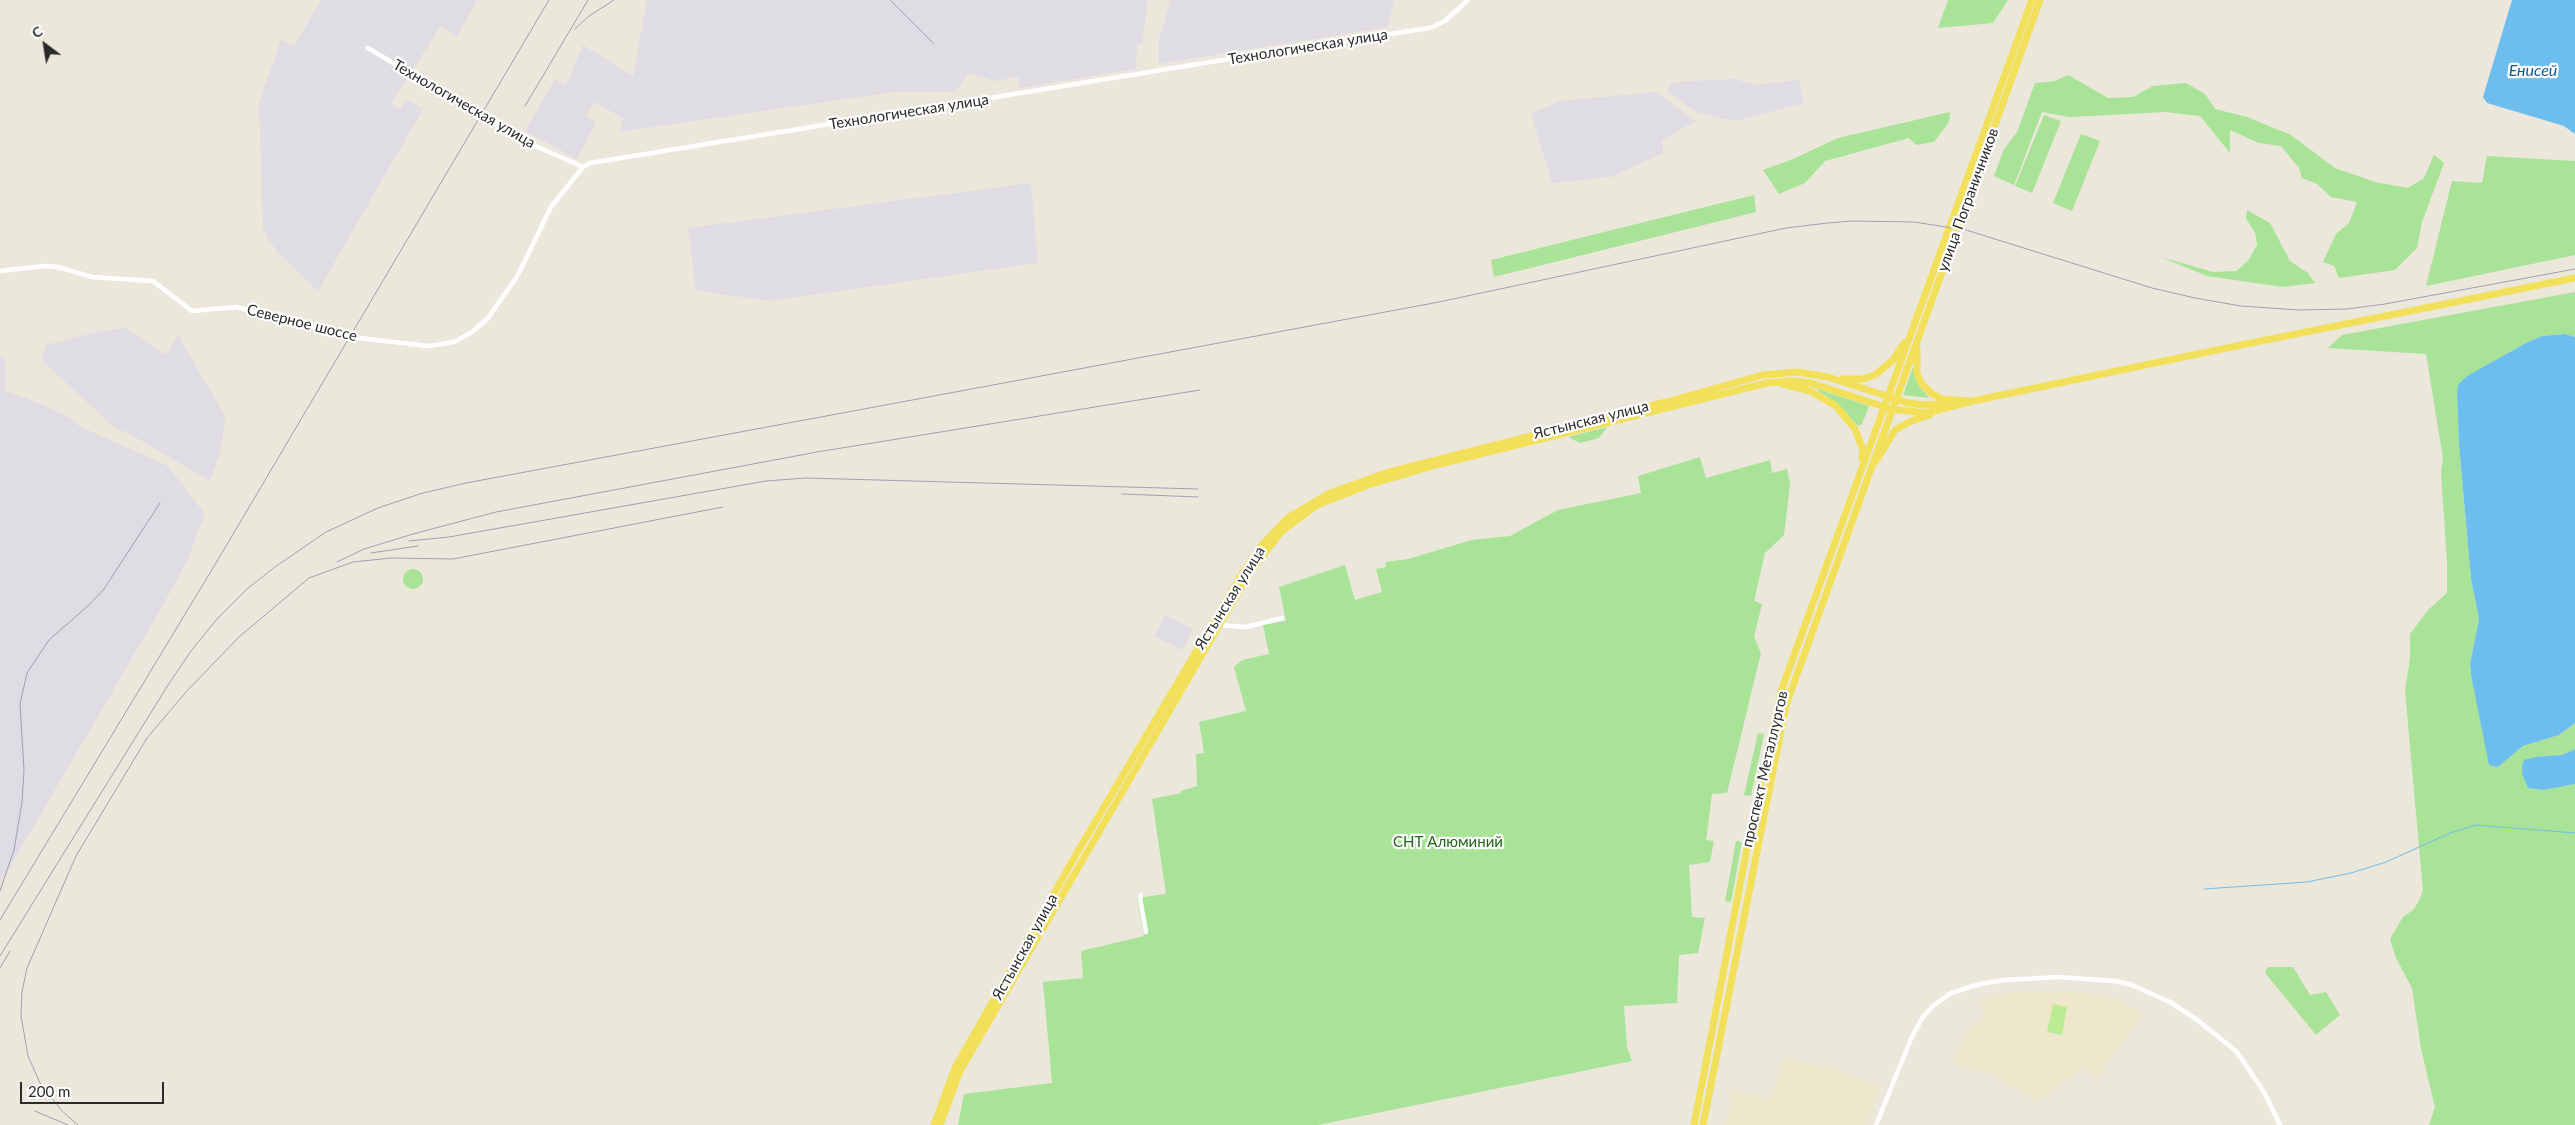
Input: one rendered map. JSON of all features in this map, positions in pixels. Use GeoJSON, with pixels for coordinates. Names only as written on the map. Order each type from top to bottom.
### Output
{"type":"FeatureCollection","features":[{"type":"Feature","properties":{"kind":"main road","name":"улица Пограничников"},"geometry":{"type":"LineString","coordinates":[[1887,397],[2032,0]]}},
{"type":"Feature","properties":{"kind":"main road","name":"улица Пограничников"},"geometry":{"type":"LineString","coordinates":[[1895,399],[1951,250],[2040,0]]}},
{"type":"Feature","properties":{"kind":"main road"},"geometry":{"type":"LineString","coordinates":[[1871,468],[1889,439],[1902,425],[1973,401],[2575,278]]}},
{"type":"Feature","properties":{"kind":"main road"},"geometry":{"type":"LineString","coordinates":[[1828,377],[1851,380],[1875,375],[1893,360],[1912,332]]}},
{"type":"Feature","properties":{"kind":"main road"},"geometry":{"type":"LineString","coordinates":[[1917,341],[1917,373],[1931,394],[1942,399],[1973,401]]}},
{"type":"Feature","properties":{"kind":"main road","name":"Ястынская улица"},"geometry":{"type":"LineString","coordinates":[[934,1125],[955,1068],[1078,851],[1242,574],[1262,545],[1286,520],[1311,503],[1346,486],[1449,455],[1666,402],[1762,375],[1798,372],[1828,377],[1887,397],[1923,405],[1973,401]]}},
{"type":"Feature","properties":{"kind":"main road","name":"Ястынская улица"},"geometry":{"type":"LineString","coordinates":[[940,1125],[953,1087],[963,1066],[1219,625],[1249,574],[1269,545],[1290,524],[1333,497],[1436,464],[1767,383],[1792,381],[1810,383],[1891,409],[1926,413],[1973,401]]}},
{"type":"Feature","properties":{"kind":"main road"},"geometry":{"type":"LineString","coordinates":[[1767,383],[1784,384],[1810,391],[1836,406],[1853,425],[1860,439],[1863,450],[1862,465]]}},
{"type":"Feature","properties":{"kind":"main road","name":"проспект Металлургов"},"geometry":{"type":"LineString","coordinates":[[1694,1125],[1772,728],[1781,691],[1887,397]]}},
{"type":"Feature","properties":{"kind":"main road","name":"проспект Металлургов"},"geometry":{"type":"LineString","coordinates":[[1703,1125],[1786,705],[1895,399]]}},
{"type":"Feature","properties":{"kind":"street","name":"Технологическая улица"},"geometry":{"type":"LineString","coordinates":[[368,48],[520,139],[583,167],[590,163],[1430,28],[1445,21],[1468,0]]}},
{"type":"Feature","properties":{"kind":"street","name":"Северное шоссе"},"geometry":{"type":"LineString","coordinates":[[0,271],[42,266],[58,267],[92,277],[153,282],[192,311],[237,307],[288,323],[359,338],[428,346],[454,342],[472,332],[488,318],[518,275],[551,207],[583,167]]}},
{"type":"Feature","properties":{"kind":"street"},"geometry":{"type":"LineString","coordinates":[[1219,625],[1246,627],[1282,618]]}},
{"type":"Feature","properties":{"kind":"street"},"geometry":{"type":"LineString","coordinates":[[1141,894],[1140,898],[1146,932]]}},
{"type":"Feature","properties":{"kind":"street"},"geometry":{"type":"LineString","coordinates":[[1876,1125],[1910,1039],[1922,1018],[1934,1006],[1951,993],[1980,984],[2013,979],[2059,978],[2115,981],[2141,988],[2170,1002],[2231,1045],[2264,1092],[2280,1125]]}},
{"type":"Feature","properties":{"kind":"shaded area"},"geometry":{"type":"Polygon","coordinates":[[[321,0],[477,0],[457,37],[441,26],[391,103],[400,109],[406,100],[423,109],[318,291],[279,254],[267,237],[263,227],[259,103],[281,40],[294,46],[321,0]]]}},
{"type":"Feature","properties":{"kind":"shaded area"},"geometry":{"type":"Polygon","coordinates":[[[647,0],[1148,0],[1142,44],[1137,44],[1136,69],[1019,88],[1018,77],[994,81],[968,73],[955,92],[892,92],[620,132],[623,118],[594,102],[586,116],[596,122],[577,159],[525,131],[555,79],[566,85],[583,45],[633,76],[647,0]]]}},
{"type":"Feature","properties":{"kind":"shaded area"},"geometry":{"type":"Polygon","coordinates":[[[1171,0],[1394,0],[1388,27],[1159,64],[1159,38],[1171,0]]]}},
{"type":"Feature","properties":{"kind":"shaded area"},"geometry":{"type":"Polygon","coordinates":[[[1735,79],[1754,85],[1799,80],[1804,103],[1735,121],[1696,112],[1667,91],[1673,82],[1735,79]]]}},
{"type":"Feature","properties":{"kind":"shaded area"},"geometry":{"type":"Polygon","coordinates":[[[1656,92],[1696,121],[1662,140],[1663,153],[1611,177],[1552,183],[1531,114],[1559,101],[1656,92]]]}},
{"type":"Feature","properties":{"kind":"shaded area"},"geometry":{"type":"Polygon","coordinates":[[[1031,183],[1038,263],[769,301],[696,290],[688,228],[1031,183]]]}},
{"type":"Feature","properties":{"kind":"shaded area"},"geometry":{"type":"Polygon","coordinates":[[[126,328],[166,355],[178,335],[225,416],[221,451],[210,481],[123,430],[121,433],[42,361],[46,345],[101,331],[126,328]]]}},
{"type":"Feature","properties":{"kind":"shaded area"},"geometry":{"type":"Polygon","coordinates":[[[0,356],[4,358],[6,369],[5,391],[39,403],[72,419],[79,426],[168,466],[205,514],[187,561],[163,605],[0,884],[0,356]]]}},
{"type":"Feature","properties":{"kind":"shaded area"},"geometry":{"type":"Polygon","coordinates":[[[1165,615],[1193,629],[1183,650],[1154,636],[1165,615]]]}},
{"type":"Feature","properties":{"kind":"shaded area"},"geometry":{"type":"Polygon","coordinates":[[[2076,991],[2117,999],[2143,1014],[2097,1078],[2083,1068],[2037,1102],[1990,1074],[1953,1063],[1968,1030],[1986,1018],[1978,999],[2006,993],[2076,991]]]}},
{"type":"Feature","properties":{"kind":"shaded area"},"geometry":{"type":"Polygon","coordinates":[[[1785,1057],[1821,1068],[1823,1065],[1881,1087],[1866,1125],[1725,1125],[1734,1090],[1769,1101],[1785,1057]]]}},
{"type":"Feature","properties":{"kind":"green space"},"geometry":{"type":"Polygon","coordinates":[[[1948,0],[2008,0],[1993,23],[1938,28],[1948,0]]]}},
{"type":"Feature","properties":{"kind":"green space"},"geometry":{"type":"Polygon","coordinates":[[[2068,75],[2108,98],[2133,97],[2153,86],[2186,83],[2205,94],[2215,109],[2247,117],[2291,135],[2335,168],[2375,182],[2408,188],[2424,178],[2434,155],[2444,163],[2422,222],[2417,248],[2395,270],[2339,278],[2334,266],[2323,262],[2336,234],[2349,223],[2357,202],[2331,197],[2317,184],[2302,178],[2299,168],[2281,146],[2259,143],[2230,130],[2230,153],[2200,116],[2166,112],[2069,117],[2042,112],[2014,185],[1994,176],[2004,149],[2017,132],[2035,83],[2055,81],[2068,75]]]}},
{"type":"Feature","properties":{"kind":"green space"},"geometry":{"type":"Polygon","coordinates":[[[1950,112],[1949,122],[1934,142],[1916,145],[1909,138],[1825,161],[1805,183],[1779,194],[1763,170],[1793,159],[1838,138],[1950,112]]]}},
{"type":"Feature","properties":{"kind":"green space"},"geometry":{"type":"Polygon","coordinates":[[[2044,115],[2061,121],[2032,193],[2015,186],[2044,115]]]}},
{"type":"Feature","properties":{"kind":"green space"},"geometry":{"type":"Polygon","coordinates":[[[2081,134],[2100,141],[2072,211],[2053,203],[2081,134]]]}},
{"type":"Feature","properties":{"kind":"green space"},"geometry":{"type":"Polygon","coordinates":[[[2487,156],[2575,161],[2575,255],[2426,286],[2452,181],[2482,183],[2487,156]]]}},
{"type":"Feature","properties":{"kind":"green space"},"geometry":{"type":"Polygon","coordinates":[[[1754,195],[1756,212],[1494,277],[1491,260],[1754,195]]]}},
{"type":"Feature","properties":{"kind":"green space"},"geometry":{"type":"Polygon","coordinates":[[[2247,210],[2270,223],[2290,261],[2308,273],[2315,283],[2283,287],[2207,276],[2161,257],[2213,272],[2236,271],[2248,261],[2257,245],[2255,232],[2246,219],[2247,210]]]}},
{"type":"Feature","properties":{"kind":"green space"},"geometry":{"type":"Polygon","coordinates":[[[2575,292],[2575,337],[2565,334],[2542,336],[2526,343],[2482,368],[2457,393],[2459,445],[2471,579],[2479,619],[2470,665],[2471,675],[2498,767],[2523,746],[2559,735],[2575,723],[2575,749],[2562,755],[2530,758],[2522,774],[2529,788],[2544,790],[2575,784],[2575,1125],[2429,1125],[2435,1107],[2421,1049],[2412,988],[2396,958],[2390,939],[2403,917],[2413,910],[2423,891],[2405,691],[2410,658],[2410,634],[2428,610],[2447,593],[2447,561],[2441,473],[2443,458],[2426,354],[2328,348],[2342,335],[2575,292]]]}},
{"type":"Feature","properties":{"kind":"green space"},"geometry":{"type":"Polygon","coordinates":[[[1913,367],[1918,384],[1929,398],[1903,395],[1913,367]]]}},
{"type":"Feature","properties":{"kind":"green space"},"geometry":{"type":"Polygon","coordinates":[[[1814,388],[1869,406],[1862,424],[1858,426],[1838,404],[1814,388]]]}},
{"type":"Feature","properties":{"kind":"green space"},"geometry":{"type":"Polygon","coordinates":[[[1607,427],[1599,438],[1580,443],[1568,437],[1607,427]]]}},
{"type":"Feature","properties":{"kind":"green space","name":"СНТ Алюминий"},"geometry":{"type":"Polygon","coordinates":[[[1700,457],[1706,478],[1770,460],[1772,473],[1787,469],[1790,484],[1784,535],[1765,553],[1754,601],[1762,604],[1754,637],[1761,653],[1727,793],[1712,794],[1706,840],[1714,841],[1710,862],[1689,865],[1692,917],[1705,918],[1698,953],[1679,955],[1677,1003],[1624,1006],[1627,1047],[1632,1061],[1318,1125],[958,1125],[964,1094],[1052,1083],[1043,982],[1083,978],[1081,951],[1144,936],[1137,898],[1166,894],[1152,799],[1181,793],[1181,791],[1197,786],[1196,754],[1204,753],[1199,722],[1246,711],[1234,667],[1242,660],[1269,654],[1263,625],[1286,621],[1279,587],[1345,565],[1355,600],[1382,592],[1376,569],[1386,567],[1385,562],[1408,559],[1472,540],[1510,536],[1558,510],[1641,493],[1638,476],[1700,457]]]}},
{"type":"Feature","properties":{"kind":"green space"},"geometry":{"type":"Polygon","coordinates":[[[413,569],[420,572],[423,579],[420,586],[413,589],[406,586],[403,579],[406,572],[413,569]]]}},
{"type":"Feature","properties":{"kind":"green space"},"geometry":{"type":"Polygon","coordinates":[[[1758,733],[1764,734],[1751,796],[1744,795],[1758,733]]]}},
{"type":"Feature","properties":{"kind":"green space"},"geometry":{"type":"Polygon","coordinates":[[[1736,841],[1742,842],[1731,902],[1725,901],[1736,841]]]}},
{"type":"Feature","properties":{"kind":"green space"},"geometry":{"type":"Polygon","coordinates":[[[2268,967],[2293,967],[2310,995],[2326,992],[2340,1015],[2316,1035],[2265,973],[2268,967]]]}},
{"type":"Feature","properties":{"kind":"green space"},"geometry":{"type":"Polygon","coordinates":[[[2053,1004],[2067,1007],[2062,1035],[2047,1032],[2053,1004]]]}},
{"type":"Feature","properties":{"kind":"water","name":"Енисей"},"geometry":{"type":"Polygon","coordinates":[[[2512,0],[2575,0],[2575,134],[2564,126],[2487,103],[2483,97],[2512,0]]]}},
{"type":"Feature","properties":{"kind":"water"},"geometry":{"type":"Polygon","coordinates":[[[2565,334],[2575,337],[2575,723],[2559,735],[2523,746],[2498,767],[2489,765],[2471,675],[2470,664],[2479,619],[2471,579],[2459,445],[2458,385],[2467,376],[2526,343],[2542,336],[2565,334]]]}},
{"type":"Feature","properties":{"kind":"water"},"geometry":{"type":"Polygon","coordinates":[[[2575,749],[2575,784],[2544,790],[2528,788],[2522,774],[2524,760],[2535,757],[2562,755],[2575,749]]]}},
{"type":"Feature","properties":{"kind":"waterway"},"geometry":{"type":"LineString","coordinates":[[2204,889],[2307,882],[2351,873],[2386,862],[2450,833],[2476,825],[2575,833]]}},
{"type":"Feature","properties":{"kind":"railway"},"geometry":{"type":"LineString","coordinates":[[0,920],[216,563],[549,0]]}},
{"type":"Feature","properties":{"kind":"railway"},"geometry":{"type":"LineString","coordinates":[[525,106],[588,0]]}},
{"type":"Feature","properties":{"kind":"railway"},"geometry":{"type":"LineString","coordinates":[[575,29],[589,16],[614,0]]}},
{"type":"Feature","properties":{"kind":"railway"},"geometry":{"type":"LineString","coordinates":[[890,0],[933,43]]}},
{"type":"Feature","properties":{"kind":"railway"},"geometry":{"type":"LineString","coordinates":[[0,956],[168,685],[191,651],[217,619],[247,589],[326,532],[378,508],[423,493],[466,483],[1439,302],[1786,228],[1828,223],[1852,221],[1914,222],[1966,230],[2152,288],[2241,306],[2299,310],[2347,309],[2385,304],[2575,269]]}},
{"type":"Feature","properties":{"kind":"railway"},"geometry":{"type":"LineString","coordinates":[[337,562],[364,549],[496,512],[817,452],[1200,390]]}},
{"type":"Feature","properties":{"kind":"railway"},"geometry":{"type":"LineString","coordinates":[[409,541],[449,537],[766,481],[806,478],[1198,489]]}},
{"type":"Feature","properties":{"kind":"railway"},"geometry":{"type":"LineString","coordinates":[[1122,494],[1198,497]]}},
{"type":"Feature","properties":{"kind":"railway"},"geometry":{"type":"LineString","coordinates":[[0,891],[14,850],[22,802],[24,770],[20,704],[27,673],[49,640],[104,589],[160,503]]}},
{"type":"Feature","properties":{"kind":"railway"},"geometry":{"type":"LineString","coordinates":[[78,1125],[62,1111],[40,1083],[28,1056],[21,1016],[22,992],[27,968],[76,856],[147,738],[186,692],[239,637],[309,578],[353,562],[391,558],[453,559],[723,507]]}},
{"type":"Feature","properties":{"kind":"railway"},"geometry":{"type":"LineString","coordinates":[[371,553],[418,546]]}},
{"type":"Feature","properties":{"kind":"railway"},"geometry":{"type":"LineString","coordinates":[[0,968],[10,951]]}},
{"type":"Feature","properties":{"kind":"railway"},"geometry":{"type":"LineString","coordinates":[[35,1111],[68,1125]]}}]}
